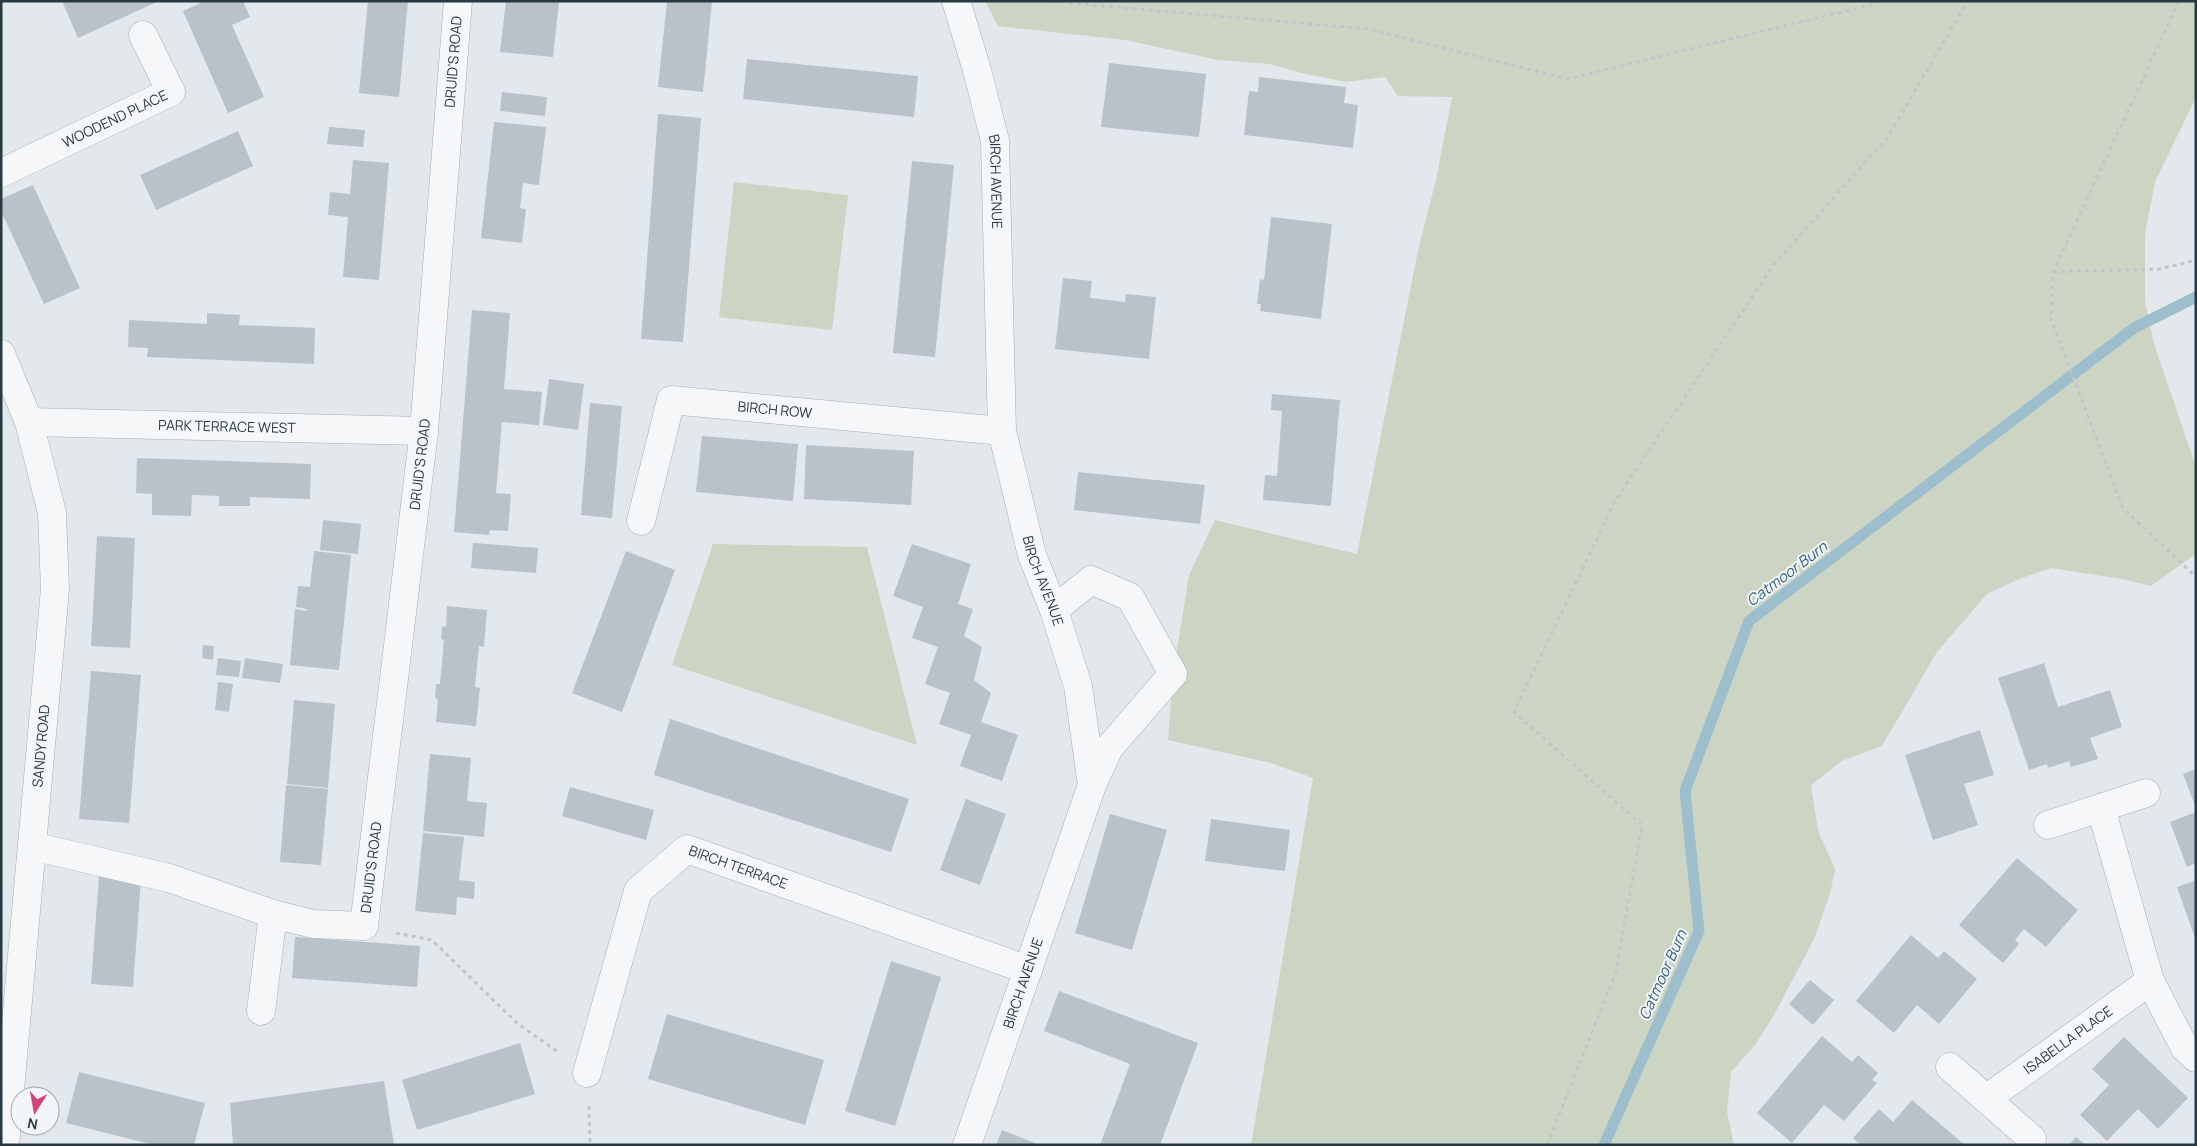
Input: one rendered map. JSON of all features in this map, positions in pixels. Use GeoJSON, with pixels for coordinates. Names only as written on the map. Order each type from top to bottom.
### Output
{"type":"FeatureCollection","features":[{"type":"Feature","properties":{"kind":"street","name":"DRUID'S ROAD"},"geometry":{"type":"LineString","coordinates":[[364,926],[424,431],[458,1]]}},
{"type":"Feature","properties":{"kind":"street","name":"BIRCH AVENUE"},"geometry":{"type":"LineString","coordinates":[[956,1],[977,70],[995,141],[1002,432],[1032,555],[1054,610],[1078,686],[1092,785],[967,1145]]}},
{"type":"Feature","properties":{"kind":"street","name":"WOODEND PLACE"},"geometry":{"type":"LineString","coordinates":[[1,173],[171,92],[143,35]]}},
{"type":"Feature","properties":{"kind":"street","name":"SANDY ROAD"},"geometry":{"type":"LineString","coordinates":[[3,363],[29,422],[52,514],[55,589],[5,1145]]}},
{"type":"Feature","properties":{"kind":"street","name":"BIRCH ROW"},"geometry":{"type":"LineString","coordinates":[[640,521],[671,400],[1002,432]]}},
{"type":"Feature","properties":{"kind":"street","name":"PARK TERRACE WEST"},"geometry":{"type":"LineString","coordinates":[[29,422],[424,431]]}},
{"type":"Feature","properties":{"kind":"street"},"geometry":{"type":"LineString","coordinates":[[1054,610],[1090,580],[1130,597],[1173,674],[1109,748],[1092,785]]}},
{"type":"Feature","properties":{"kind":"street"},"geometry":{"type":"LineString","coordinates":[[2048,825],[2146,793]]}},
{"type":"Feature","properties":{"kind":"street"},"geometry":{"type":"LineString","coordinates":[[2101,808],[2150,981],[2185,1048],[2196,1058]]}},
{"type":"Feature","properties":{"kind":"street"},"geometry":{"type":"LineString","coordinates":[[32,846],[168,878],[273,914],[313,924],[364,926]]}},
{"type":"Feature","properties":{"kind":"street","name":"BIRCH TERRACE"},"geometry":{"type":"LineString","coordinates":[[587,1073],[638,892],[687,849],[1028,970]]}},
{"type":"Feature","properties":{"kind":"street"},"geometry":{"type":"LineString","coordinates":[[260,1011],[273,914]]}},
{"type":"Feature","properties":{"kind":"street","name":"ISABELLA PLACE"},"geometry":{"type":"LineString","coordinates":[[1986,1099],[2150,981]]}},
{"type":"Feature","properties":{"kind":"street"},"geometry":{"type":"LineString","coordinates":[[1950,1067],[2032,1139]]}},
{"type":"Feature","properties":{"kind":"path"},"geometry":{"type":"LineString","coordinates":[[1045,1],[1369,29],[1567,79],[1886,1]]}},
{"type":"Feature","properties":{"kind":"path"},"geometry":{"type":"LineString","coordinates":[[1547,1145],[1616,972],[1642,825],[1514,712],[1615,501],[1775,263],[1887,138],[1968,1]]}},
{"type":"Feature","properties":{"kind":"path"},"geometry":{"type":"LineString","coordinates":[[2178,1],[2053,272],[2051,319],[2123,508],[2196,577]]}},
{"type":"Feature","properties":{"kind":"path"},"geometry":{"type":"LineString","coordinates":[[2053,272],[2160,269],[2196,260]]}},
{"type":"Feature","properties":{"kind":"path"},"geometry":{"type":"LineString","coordinates":[[364,926],[432,940],[518,1024],[587,1073],[590,1145]]}},
{"type":"Feature","properties":{"kind":"green space"},"geometry":{"type":"Polygon","coordinates":[[[985,1],[2196,1],[2196,97],[2155,182],[2145,234],[2145,301],[2154,344],[2196,467],[2196,554],[2151,586],[2122,579],[2051,568],[2019,579],[1987,594],[1937,652],[1882,746],[1842,761],[1811,785],[1818,831],[1835,869],[1830,894],[1814,939],[1774,1015],[1755,1045],[1731,1072],[1727,1112],[1734,1145],[1251,1145],[1313,778],[1271,763],[1168,740],[1173,674],[1189,575],[1215,520],[1357,554],[1419,246],[1436,180],[1452,97],[1398,96],[1385,77],[1346,82],[1301,73],[1270,64],[1218,60],[1125,40],[998,26],[985,1]]]}},
{"type":"Feature","properties":{"kind":"green space"},"geometry":{"type":"Polygon","coordinates":[[[734,182],[848,195],[832,330],[719,317],[734,182]]]}},
{"type":"Feature","properties":{"kind":"green space"},"geometry":{"type":"Polygon","coordinates":[[[713,544],[867,547],[917,745],[672,665],[713,544]]]}},
{"type":"Feature","properties":{"kind":"building"},"geometry":{"type":"Polygon","coordinates":[[[62,1],[159,1],[78,38],[62,1]]]}},
{"type":"Feature","properties":{"kind":"building"},"geometry":{"type":"Polygon","coordinates":[[[205,1],[243,1],[250,17],[232,25],[264,97],[228,113],[183,11],[205,1]]]}},
{"type":"Feature","properties":{"kind":"building"},"geometry":{"type":"Polygon","coordinates":[[[368,1],[408,1],[399,97],[359,93],[368,1]]]}},
{"type":"Feature","properties":{"kind":"building"},"geometry":{"type":"Polygon","coordinates":[[[506,1],[559,2],[553,57],[500,52],[506,1]]]}},
{"type":"Feature","properties":{"kind":"building"},"geometry":{"type":"Polygon","coordinates":[[[667,1],[712,1],[703,92],[658,87],[667,1]]]}},
{"type":"Feature","properties":{"kind":"building"},"geometry":{"type":"Polygon","coordinates":[[[747,59],[918,76],[914,117],[743,99],[747,59]]]}},
{"type":"Feature","properties":{"kind":"building"},"geometry":{"type":"Polygon","coordinates":[[[1109,63],[1206,74],[1199,137],[1101,127],[1109,63]]]}},
{"type":"Feature","properties":{"kind":"building"},"geometry":{"type":"Polygon","coordinates":[[[1259,77],[1346,87],[1344,103],[1358,105],[1353,148],[1244,135],[1249,91],[1258,92],[1259,77]]]}},
{"type":"Feature","properties":{"kind":"building"},"geometry":{"type":"Polygon","coordinates":[[[502,92],[547,97],[545,116],[500,111],[502,92]]]}},
{"type":"Feature","properties":{"kind":"building"},"geometry":{"type":"Polygon","coordinates":[[[658,114],[701,118],[683,342],[641,339],[658,114]]]}},
{"type":"Feature","properties":{"kind":"building"},"geometry":{"type":"Polygon","coordinates":[[[494,122],[546,127],[539,185],[523,183],[520,208],[526,209],[522,243],[481,238],[494,122]]]}},
{"type":"Feature","properties":{"kind":"building"},"geometry":{"type":"Polygon","coordinates":[[[329,127],[365,130],[363,147],[327,144],[329,127]]]}},
{"type":"Feature","properties":{"kind":"building"},"geometry":{"type":"Polygon","coordinates":[[[238,131],[253,166],[156,210],[140,175],[238,131]]]}},
{"type":"Feature","properties":{"kind":"building"},"geometry":{"type":"Polygon","coordinates":[[[353,160],[389,163],[379,280],[343,277],[348,217],[328,215],[330,192],[350,194],[353,160]]]}},
{"type":"Feature","properties":{"kind":"building"},"geometry":{"type":"Polygon","coordinates":[[[912,161],[954,165],[935,357],[893,353],[912,161]]]}},
{"type":"Feature","properties":{"kind":"building"},"geometry":{"type":"Polygon","coordinates":[[[33,185],[80,288],[44,304],[1,211],[1,199],[33,185]]]}},
{"type":"Feature","properties":{"kind":"building"},"geometry":{"type":"Polygon","coordinates":[[[1271,217],[1332,224],[1321,319],[1260,311],[1261,304],[1257,304],[1260,279],[1264,280],[1271,217]]]}},
{"type":"Feature","properties":{"kind":"building"},"geometry":{"type":"Polygon","coordinates":[[[1063,278],[1092,281],[1090,298],[1125,302],[1126,294],[1156,297],[1149,359],[1055,349],[1063,278]]]}},
{"type":"Feature","properties":{"kind":"building"},"geometry":{"type":"Polygon","coordinates":[[[472,310],[510,313],[504,389],[542,392],[539,425],[502,422],[496,493],[511,494],[508,531],[490,530],[489,535],[454,532],[472,310]]]}},
{"type":"Feature","properties":{"kind":"building"},"geometry":{"type":"Polygon","coordinates":[[[207,313],[240,315],[239,325],[315,328],[314,364],[147,357],[148,348],[128,347],[129,320],[207,324],[207,313]]]}},
{"type":"Feature","properties":{"kind":"building"},"geometry":{"type":"Polygon","coordinates":[[[549,379],[584,384],[578,430],[543,425],[549,379]]]}},
{"type":"Feature","properties":{"kind":"building"},"geometry":{"type":"Polygon","coordinates":[[[1272,394],[1340,400],[1331,506],[1263,500],[1265,475],[1277,476],[1282,411],[1271,410],[1272,394]]]}},
{"type":"Feature","properties":{"kind":"building"},"geometry":{"type":"Polygon","coordinates":[[[590,403],[622,406],[612,518],[581,515],[590,403]]]}},
{"type":"Feature","properties":{"kind":"building"},"geometry":{"type":"Polygon","coordinates":[[[702,436],[798,444],[793,501],[696,492],[702,436]]]}},
{"type":"Feature","properties":{"kind":"building"},"geometry":{"type":"Polygon","coordinates":[[[806,445],[914,451],[911,505],[804,499],[806,445]]]}},
{"type":"Feature","properties":{"kind":"building"},"geometry":{"type":"Polygon","coordinates":[[[137,458],[311,464],[310,499],[250,497],[250,506],[219,506],[219,496],[192,495],[191,516],[152,515],[152,494],[136,493],[137,458]]]}},
{"type":"Feature","properties":{"kind":"building"},"geometry":{"type":"Polygon","coordinates":[[[1078,472],[1205,485],[1200,524],[1074,510],[1078,472]]]}},
{"type":"Feature","properties":{"kind":"building"},"geometry":{"type":"Polygon","coordinates":[[[323,520],[361,524],[358,554],[320,550],[323,520]]]}},
{"type":"Feature","properties":{"kind":"building"},"geometry":{"type":"Polygon","coordinates":[[[97,536],[135,538],[130,648],[91,646],[97,536]]]}},
{"type":"Feature","properties":{"kind":"building"},"geometry":{"type":"Polygon","coordinates":[[[473,543],[538,548],[536,573],[471,568],[473,543]]]}},
{"type":"Feature","properties":{"kind":"building"},"geometry":{"type":"Polygon","coordinates":[[[912,544],[971,564],[958,604],[973,609],[964,636],[982,647],[974,680],[991,693],[981,722],[1018,735],[1002,781],[960,766],[971,735],[939,724],[950,693],[925,684],[938,647],[912,638],[923,607],[893,596],[912,544]]]}},
{"type":"Feature","properties":{"kind":"building"},"geometry":{"type":"Polygon","coordinates":[[[314,551],[351,555],[339,670],[290,665],[295,609],[307,611],[307,609],[296,607],[298,586],[310,587],[314,551]]]}},
{"type":"Feature","properties":{"kind":"building"},"geometry":{"type":"Polygon","coordinates":[[[626,551],[675,570],[622,712],[572,693],[626,551]]]}},
{"type":"Feature","properties":{"kind":"building"},"geometry":{"type":"Polygon","coordinates":[[[447,606],[487,610],[484,647],[479,646],[475,687],[480,688],[476,726],[436,722],[438,699],[435,698],[436,684],[440,684],[444,640],[441,639],[442,626],[446,627],[447,606]]]}},
{"type":"Feature","properties":{"kind":"building"},"geometry":{"type":"Polygon","coordinates":[[[203,645],[214,646],[213,660],[202,658],[203,645]]]}},
{"type":"Feature","properties":{"kind":"building"},"geometry":{"type":"Polygon","coordinates":[[[218,658],[241,661],[239,677],[216,675],[218,658]]]}},
{"type":"Feature","properties":{"kind":"building"},"geometry":{"type":"Polygon","coordinates":[[[245,658],[283,664],[280,683],[242,678],[245,658]]]}},
{"type":"Feature","properties":{"kind":"building"},"geometry":{"type":"Polygon","coordinates":[[[2044,663],[2058,707],[2110,690],[2122,727],[2090,738],[2098,759],[2071,767],[2069,761],[2048,768],[2047,764],[2029,770],[1998,678],[2044,663]]]}},
{"type":"Feature","properties":{"kind":"building"},"geometry":{"type":"Polygon","coordinates":[[[91,671],[141,675],[129,823],[79,819],[91,671]]]}},
{"type":"Feature","properties":{"kind":"building"},"geometry":{"type":"Polygon","coordinates":[[[218,682],[233,684],[229,712],[215,710],[218,682]]]}},
{"type":"Feature","properties":{"kind":"building"},"geometry":{"type":"Polygon","coordinates":[[[294,700],[335,704],[328,788],[287,784],[294,700]]]}},
{"type":"Feature","properties":{"kind":"building"},"geometry":{"type":"Polygon","coordinates":[[[670,719],[909,799],[891,852],[654,775],[670,719]]]}},
{"type":"Feature","properties":{"kind":"building"},"geometry":{"type":"Polygon","coordinates":[[[1980,730],[1994,775],[1964,784],[1978,825],[1933,840],[1905,755],[1980,730]]]}},
{"type":"Feature","properties":{"kind":"building"},"geometry":{"type":"Polygon","coordinates":[[[430,754],[471,758],[467,801],[487,803],[484,837],[423,831],[430,754]]]}},
{"type":"Feature","properties":{"kind":"building"},"geometry":{"type":"Polygon","coordinates":[[[2196,769],[2196,808],[2183,774],[2196,769]]]}},
{"type":"Feature","properties":{"kind":"building"},"geometry":{"type":"Polygon","coordinates":[[[286,785],[328,789],[321,865],[280,862],[286,785]]]}},
{"type":"Feature","properties":{"kind":"building"},"geometry":{"type":"Polygon","coordinates":[[[570,787],[654,810],[646,840],[562,816],[570,787]]]}},
{"type":"Feature","properties":{"kind":"building"},"geometry":{"type":"Polygon","coordinates":[[[966,799],[1006,814],[980,885],[940,870],[966,799]]]}},
{"type":"Feature","properties":{"kind":"building"},"geometry":{"type":"Polygon","coordinates":[[[2196,812],[2196,863],[2187,867],[2170,822],[2196,812]]]}},
{"type":"Feature","properties":{"kind":"building"},"geometry":{"type":"Polygon","coordinates":[[[1110,814],[1167,830],[1132,950],[1075,933],[1110,814]]]}},
{"type":"Feature","properties":{"kind":"building"},"geometry":{"type":"Polygon","coordinates":[[[1211,819],[1290,830],[1285,871],[1205,861],[1211,819]]]}},
{"type":"Feature","properties":{"kind":"building"},"geometry":{"type":"Polygon","coordinates":[[[423,833],[464,837],[459,880],[475,882],[474,899],[457,897],[456,915],[415,911],[423,833]]]}},
{"type":"Feature","properties":{"kind":"building"},"geometry":{"type":"Polygon","coordinates":[[[2017,858],[2078,910],[2046,947],[2024,929],[2015,940],[2019,944],[2003,963],[1959,925],[2017,858]]]}},
{"type":"Feature","properties":{"kind":"building"},"geometry":{"type":"Polygon","coordinates":[[[99,876],[141,880],[133,987],[91,984],[99,876]]]}},
{"type":"Feature","properties":{"kind":"building"},"geometry":{"type":"Polygon","coordinates":[[[2196,880],[2196,938],[2195,938],[2177,887],[2196,880]]]}},
{"type":"Feature","properties":{"kind":"building"},"geometry":{"type":"Polygon","coordinates":[[[1911,935],[1938,958],[1944,951],[1977,979],[1939,1024],[1917,1005],[1894,1033],[1856,1001],[1911,935]]]}},
{"type":"Feature","properties":{"kind":"building"},"geometry":{"type":"Polygon","coordinates":[[[295,937],[420,946],[417,987],[292,978],[295,937]]]}},
{"type":"Feature","properties":{"kind":"building"},"geometry":{"type":"Polygon","coordinates":[[[891,961],[941,977],[895,1126],[845,1111],[891,961]]]}},
{"type":"Feature","properties":{"kind":"building"},"geometry":{"type":"Polygon","coordinates":[[[1810,980],[1834,1000],[1813,1025],[1789,1004],[1810,980]]]}},
{"type":"Feature","properties":{"kind":"building"},"geometry":{"type":"Polygon","coordinates":[[[1059,991],[1198,1043],[1160,1145],[1100,1145],[1130,1064],[1044,1031],[1059,991]]]}},
{"type":"Feature","properties":{"kind":"building"},"geometry":{"type":"Polygon","coordinates":[[[667,1014],[824,1060],[805,1125],[648,1079],[667,1014]]]}},
{"type":"Feature","properties":{"kind":"building"},"geometry":{"type":"Polygon","coordinates":[[[1822,1036],[1852,1062],[1858,1055],[1878,1073],[1872,1080],[1877,1083],[1844,1121],[1824,1105],[1792,1143],[1757,1113],[1822,1036]]]}},
{"type":"Feature","properties":{"kind":"building"},"geometry":{"type":"Polygon","coordinates":[[[2124,1037],[2188,1098],[2158,1129],[2138,1109],[2107,1141],[2080,1115],[2109,1085],[2092,1069],[2124,1037]]]}},
{"type":"Feature","properties":{"kind":"building"},"geometry":{"type":"Polygon","coordinates":[[[520,1043],[535,1094],[417,1130],[402,1080],[520,1043]]]}},
{"type":"Feature","properties":{"kind":"building"},"geometry":{"type":"Polygon","coordinates":[[[79,1072],[205,1103],[194,1145],[154,1145],[66,1123],[79,1072]]]}},
{"type":"Feature","properties":{"kind":"building"},"geometry":{"type":"Polygon","coordinates":[[[384,1081],[394,1145],[233,1145],[230,1103],[384,1081]]]}},
{"type":"Feature","properties":{"kind":"building"},"geometry":{"type":"Polygon","coordinates":[[[1912,1100],[1965,1145],[1861,1145],[1853,1138],[1879,1109],[1893,1122],[1912,1100]]]}},
{"type":"Feature","properties":{"kind":"building"},"geometry":{"type":"Polygon","coordinates":[[[1002,1130],[1040,1145],[996,1145],[1002,1130]]]}},
{"type":"Feature","properties":{"kind":"building"},"geometry":{"type":"Polygon","coordinates":[[[2076,1137],[2086,1145],[2069,1145],[2076,1137]]]}},
{"type":"Feature","properties":{"kind":"waterway","name":"Catmoor Burn"},"geometry":{"type":"LineString","coordinates":[[1604,1145],[1699,931],[1685,791],[1749,621],[2134,328],[2196,297]]}}]}
